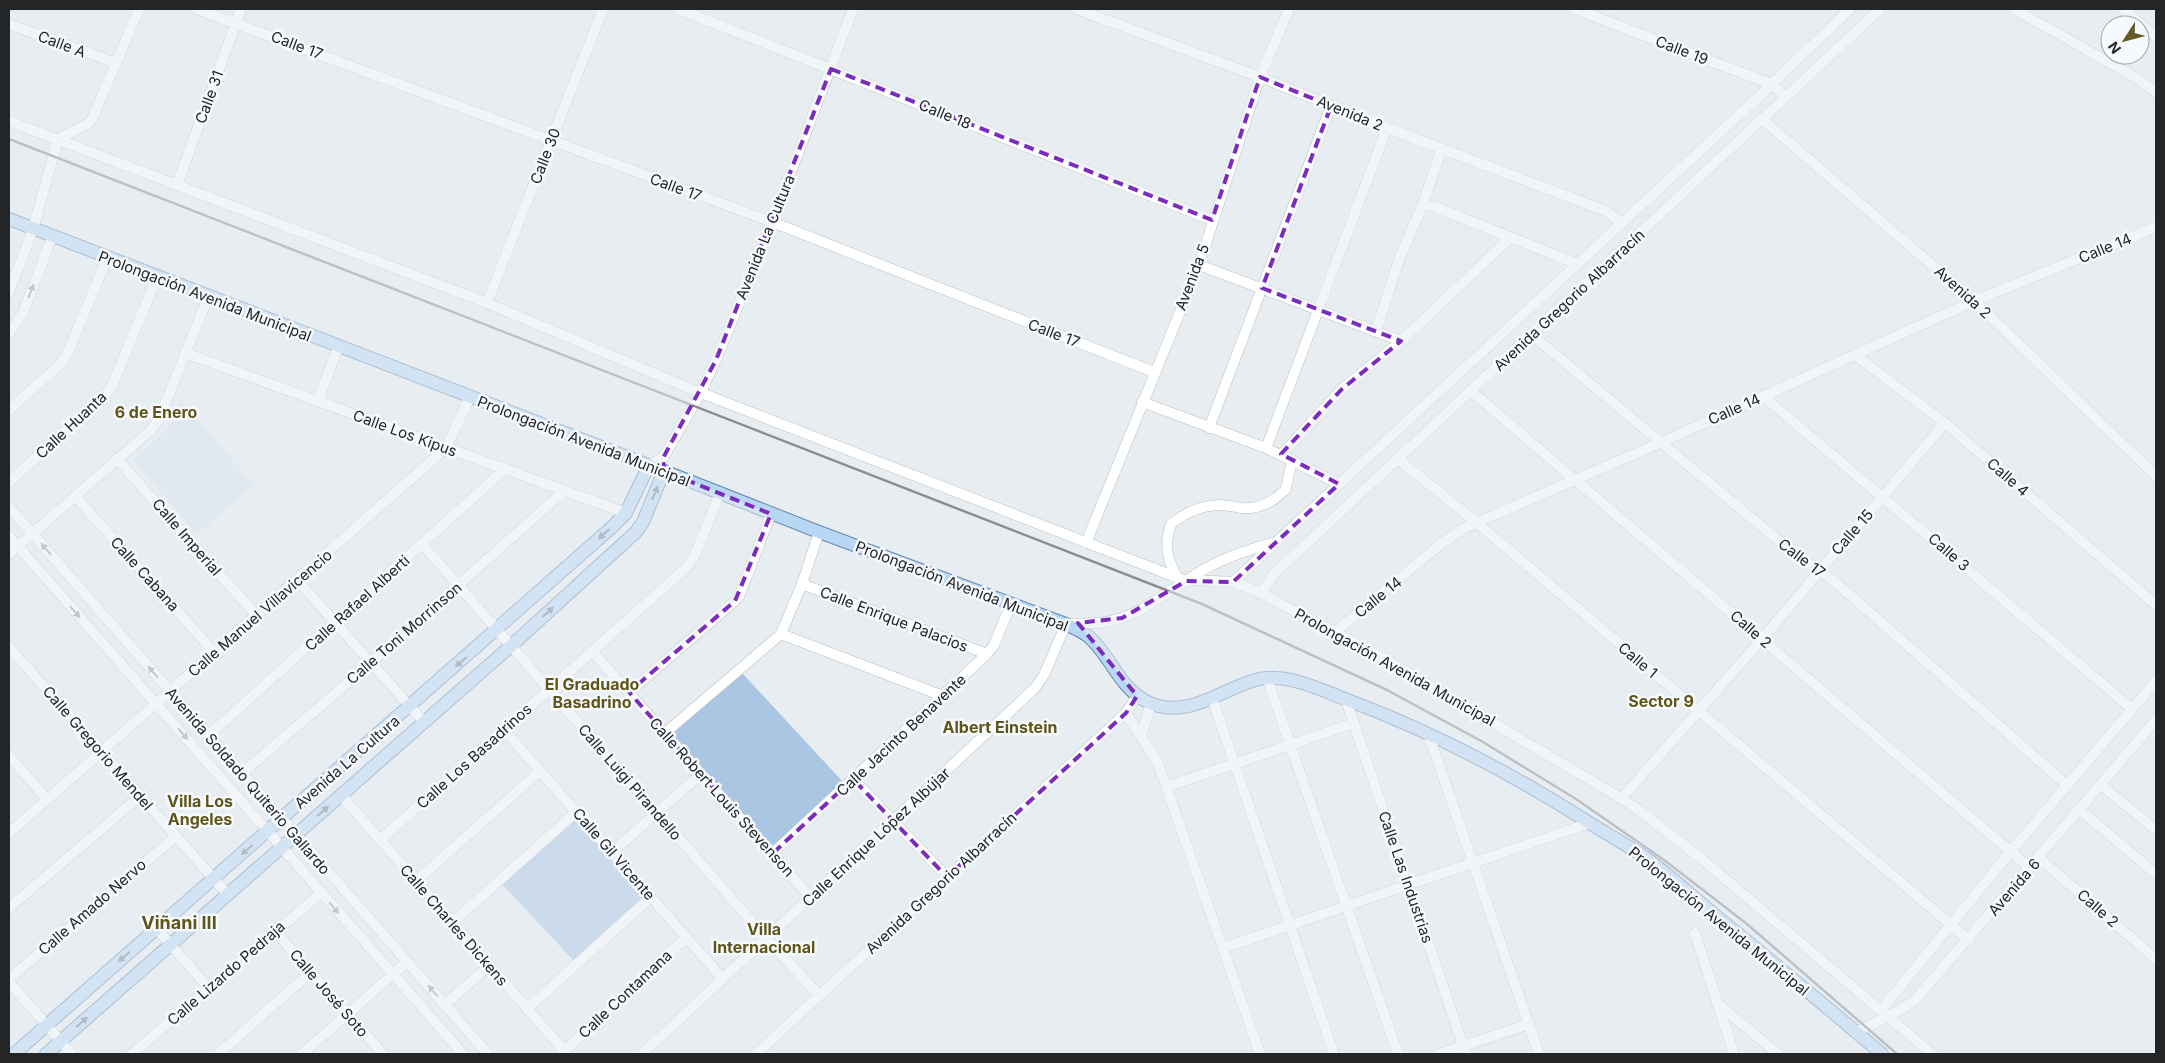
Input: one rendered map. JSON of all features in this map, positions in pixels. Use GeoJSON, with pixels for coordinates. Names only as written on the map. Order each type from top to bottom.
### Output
{"type":"FeatureCollection","features":[{"type":"Feature","properties":{"kind":"main road","name":"Prolongación Avenida Municipal"},"geometry":{"type":"LineString","coordinates":[[9,219],[470,398],[649,465],[664,464],[720,493],[771,514],[1066,624],[1088,636],[1127,687],[1137,696],[1151,704],[1175,708],[1212,698],[1246,684],[1268,678],[1276,678],[1298,683],[1346,700],[1428,733],[1493,766],[1647,859],[1882,1054]]}},
{"type":"Feature","properties":{"kind":"main road","name":"Avenida La Cultura"},"geometry":{"type":"LineString","coordinates":[[46,1054],[512,645],[636,532],[642,522],[664,464]]}},
{"type":"Feature","properties":{"kind":"main road","name":"Avenida La Cultura"},"geometry":{"type":"LineString","coordinates":[[14,1054],[498,630],[626,514],[649,465]]}},
{"type":"Feature","properties":{"kind":"street"},"geometry":{"type":"LineString","coordinates":[[9,292],[33,229],[58,139],[89,123],[139,9]]}},
{"type":"Feature","properties":{"kind":"street","name":"Calle 17"},"geometry":{"type":"LineString","coordinates":[[196,9],[236,22],[772,222],[1154,372]]}},
{"type":"Feature","properties":{"kind":"street","name":"Calle 31"},"geometry":{"type":"LineString","coordinates":[[177,185],[241,9]]}},
{"type":"Feature","properties":{"kind":"street","name":"Calle 30"},"geometry":{"type":"LineString","coordinates":[[487,303],[603,9]]}},
{"type":"Feature","properties":{"kind":"street","name":"Calle 18"},"geometry":{"type":"LineString","coordinates":[[678,9],[1212,220]]}},
{"type":"Feature","properties":{"kind":"street","name":"Avenida La Cultura"},"geometry":{"type":"LineString","coordinates":[[664,464],[716,360],[772,222],[853,9]]}},
{"type":"Feature","properties":{"kind":"street","name":"Avenida 2"},"geometry":{"type":"LineString","coordinates":[[1076,9],[1260,77],[1386,128],[1606,211],[1622,223]]}},
{"type":"Feature","properties":{"kind":"street","name":"Avenida 5"},"geometry":{"type":"LineString","coordinates":[[1086,543],[1199,265],[1212,220],[1260,77],[1290,9]]}},
{"type":"Feature","properties":{"kind":"street","name":"Calle 19"},"geometry":{"type":"LineString","coordinates":[[1575,9],[1771,84],[1786,96]]}},
{"type":"Feature","properties":{"kind":"street","name":"Avenida Gregorio Albarracín"},"geometry":{"type":"LineString","coordinates":[[1233,582],[1622,223],[1850,9]]}},
{"type":"Feature","properties":{"kind":"street","name":"Avenida Gregorio Albarracín"},"geometry":{"type":"LineString","coordinates":[[1261,593],[1274,574],[1880,9]]}},
{"type":"Feature","properties":{"kind":"street"},"geometry":{"type":"LineString","coordinates":[[2014,9],[2133,76],[2156,92]]}},
{"type":"Feature","properties":{"kind":"street"},"geometry":{"type":"LineString","coordinates":[[2123,9],[2156,37]]}},
{"type":"Feature","properties":{"kind":"street","name":"Calle A"},"geometry":{"type":"LineString","coordinates":[[9,24],[116,64]]}},
{"type":"Feature","properties":{"kind":"street"},"geometry":{"type":"LineString","coordinates":[[1209,428],[1331,106]]}},
{"type":"Feature","properties":{"kind":"street","name":"Avenida 2"},"geometry":{"type":"LineString","coordinates":[[1762,118],[1974,301],[2156,476]]}},
{"type":"Feature","properties":{"kind":"street"},"geometry":{"type":"LineString","coordinates":[[9,121],[487,303],[701,392],[1086,543],[1182,579],[1233,582]]}},
{"type":"Feature","properties":{"kind":"street"},"geometry":{"type":"LineString","coordinates":[[1266,448],[1386,128]]}},
{"type":"Feature","properties":{"kind":"street"},"geometry":{"type":"LineString","coordinates":[[1376,331],[1400,257],[1423,204],[1442,148]]}},
{"type":"Feature","properties":{"kind":"street"},"geometry":{"type":"LineString","coordinates":[[1423,204],[1577,264]]}},
{"type":"Feature","properties":{"kind":"street","name":"Calle 14"},"geometry":{"type":"LineString","coordinates":[[1335,632],[1442,542],[1476,522],[1662,442],[1974,301],[2156,227]]}},
{"type":"Feature","properties":{"kind":"street"},"geometry":{"type":"LineString","coordinates":[[9,334],[19,320],[52,237]]}},
{"type":"Feature","properties":{"kind":"street"},"geometry":{"type":"LineString","coordinates":[[1282,454],[1342,389],[1401,341],[1511,237]]}},
{"type":"Feature","properties":{"kind":"street"},"geometry":{"type":"LineString","coordinates":[[9,410],[57,367],[66,355],[107,258]]}},
{"type":"Feature","properties":{"kind":"street"},"geometry":{"type":"LineString","coordinates":[[1199,265],[1318,308],[1401,341]]}},
{"type":"Feature","properties":{"kind":"street","name":"Calle Huanta"},"geometry":{"type":"LineString","coordinates":[[9,482],[105,395],[112,386],[156,277]]}},
{"type":"Feature","properties":{"kind":"street"},"geometry":{"type":"LineString","coordinates":[[9,554],[151,430],[159,419],[208,297]]}},
{"type":"Feature","properties":{"kind":"street","name":"Calle 17"},"geometry":{"type":"LineString","coordinates":[[1532,335],[1790,550],[1834,582],[2068,785]]}},
{"type":"Feature","properties":{"kind":"street"},"geometry":{"type":"LineString","coordinates":[[318,401],[338,347]]}},
{"type":"Feature","properties":{"kind":"street","name":"Calle Los Kipus"},"geometry":{"type":"LineString","coordinates":[[184,353],[626,514]]}},
{"type":"Feature","properties":{"kind":"street","name":"Calle 4"},"geometry":{"type":"LineString","coordinates":[[1855,355],[1945,423],[2156,605]]}},
{"type":"Feature","properties":{"kind":"street","name":"Calle 2"},"geometry":{"type":"LineString","coordinates":[[1471,392],[2030,868]]}},
{"type":"Feature","properties":{"kind":"street","name":"Calle 3"},"geometry":{"type":"LineString","coordinates":[[1763,396],[2132,709]]}},
{"type":"Feature","properties":{"kind":"street","name":"Calle Manuel Villavicencio"},"geometry":{"type":"LineString","coordinates":[[9,833],[446,448],[470,398]]}},
{"type":"Feature","properties":{"kind":"street"},"geometry":{"type":"LineString","coordinates":[[1142,402],[1282,454],[1339,484]]}},
{"type":"Feature","properties":{"kind":"street","name":"Calle 15"},"geometry":{"type":"LineString","coordinates":[[1621,798],[1762,639],[1945,423]]}},
{"type":"Feature","properties":{"kind":"street","name":"Calle Imperial"},"geometry":{"type":"LineString","coordinates":[[117,459],[256,616]]}},
{"type":"Feature","properties":{"kind":"street","name":"Calle 1"},"geometry":{"type":"LineString","coordinates":[[1398,459],[1476,522],[1969,940]]}},
{"type":"Feature","properties":{"kind":"street"},"geometry":{"type":"LineString","coordinates":[[1182,579],[1167,556],[1166,544],[1171,524],[1199,508],[1219,505],[1254,508],[1267,504],[1286,489],[1292,460]]}},
{"type":"Feature","properties":{"kind":"street","name":"Calle Rafael Alberti"},"geometry":{"type":"LineString","coordinates":[[209,735],[423,545],[505,469]]}},
{"type":"Feature","properties":{"kind":"street","name":"Calle Toni Morrinson"},"geometry":{"type":"LineString","coordinates":[[242,773],[371,663],[564,491]]}},
{"type":"Feature","properties":{"kind":"street","name":"Calle Los Basadrinos"},"geometry":{"type":"LineString","coordinates":[[380,840],[687,567],[694,557],[720,493]]}},
{"type":"Feature","properties":{"kind":"street","name":"Calle Cabana"},"geometry":{"type":"LineString","coordinates":[[75,496],[215,653]]}},
{"type":"Feature","properties":{"kind":"street","name":"Avenida Soldado Quiterio Gallardo"},"geometry":{"type":"LineString","coordinates":[[9,507],[485,1053]]}},
{"type":"Feature","properties":{"kind":"street"},"geometry":{"type":"LineString","coordinates":[[629,692],[735,601],[740,594],[771,514]]}},
{"type":"Feature","properties":{"kind":"street"},"geometry":{"type":"LineString","coordinates":[[665,733],[781,634],[802,584],[819,532]]}},
{"type":"Feature","properties":{"kind":"street","name":"Avenida Soldado Quiterio Gallardo"},"geometry":{"type":"LineString","coordinates":[[9,536],[463,1054]]}},
{"type":"Feature","properties":{"kind":"street"},"geometry":{"type":"LineString","coordinates":[[1066,624],[1101,623],[1122,618],[1142,610],[1182,579],[1235,554],[1277,542]]}},
{"type":"Feature","properties":{"kind":"street","name":"Calle Luigi Pirandello"},"geometry":{"type":"LineString","coordinates":[[423,545],[767,939],[820,995]]}},
{"type":"Feature","properties":{"kind":"street"},"geometry":{"type":"LineString","coordinates":[[297,580],[424,722]]}},
{"type":"Feature","properties":{"kind":"street","name":"Prolongación Avenida Municipal"},"geometry":{"type":"LineString","coordinates":[[1233,582],[1261,593],[1335,632],[1501,726],[1621,798],[1696,854],[1932,1054]]}},
{"type":"Feature","properties":{"kind":"street","name":"Calle Enrique Palacios"},"geometry":{"type":"LineString","coordinates":[[802,584],[987,654]]}},
{"type":"Feature","properties":{"kind":"street","name":"Calle Jacinto Benavente"},"geometry":{"type":"LineString","coordinates":[[772,854],[987,654],[994,645],[1012,604]]}},
{"type":"Feature","properties":{"kind":"street","name":"Calle Enrique López Albújar"},"geometry":{"type":"LineString","coordinates":[[642,1054],[1035,688],[1044,675],[1066,624]]}},
{"type":"Feature","properties":{"kind":"street"},"geometry":{"type":"LineString","coordinates":[[781,634],[943,696]]}},
{"type":"Feature","properties":{"kind":"street","name":"Calle Gregorio Mendel"},"geometry":{"type":"LineString","coordinates":[[9,647],[228,895]]}},
{"type":"Feature","properties":{"kind":"street","name":"Calle Robert Louis Stevenson"},"geometry":{"type":"LineString","coordinates":[[592,651],[811,898]]}},
{"type":"Feature","properties":{"kind":"street"},"geometry":{"type":"LineString","coordinates":[[1268,678],[1398,1054]]}},
{"type":"Feature","properties":{"kind":"street","name":"Avenida 6"},"geometry":{"type":"LineString","coordinates":[[1884,1013],[1951,925],[2156,681]]}},
{"type":"Feature","properties":{"kind":"street","name":"Avenida Gregorio Albarracín"},"geometry":{"type":"LineString","coordinates":[[756,1054],[1126,713],[1137,696]]}},
{"type":"Feature","properties":{"kind":"street"},"geometry":{"type":"LineString","coordinates":[[1212,698],[1334,1054]]}},
{"type":"Feature","properties":{"kind":"street","name":"Calle Las Industrias"},"geometry":{"type":"LineString","coordinates":[[1346,700],[1465,1050]]}},
{"type":"Feature","properties":{"kind":"street"},"geometry":{"type":"LineString","coordinates":[[1141,736],[1151,704]]}},
{"type":"Feature","properties":{"kind":"street"},"geometry":{"type":"LineString","coordinates":[[1126,713],[1158,763],[1260,1054]]}},
{"type":"Feature","properties":{"kind":"street"},"geometry":{"type":"LineString","coordinates":[[1166,787],[1354,723]]}},
{"type":"Feature","properties":{"kind":"street","name":"Avenida 6"},"geometry":{"type":"LineString","coordinates":[[1856,1032],[1884,1013],[1914,1001],[2156,723]]}},
{"type":"Feature","properties":{"kind":"street","name":"Calle Gil Vicente"},"geometry":{"type":"LineString","coordinates":[[504,730],[724,979]]}},
{"type":"Feature","properties":{"kind":"street"},"geometry":{"type":"LineString","coordinates":[[1428,733],[1539,1054]]}},
{"type":"Feature","properties":{"kind":"street"},"geometry":{"type":"LineString","coordinates":[[9,756],[47,799]]}},
{"type":"Feature","properties":{"kind":"street"},"geometry":{"type":"LineString","coordinates":[[416,881],[540,770]]}},
{"type":"Feature","properties":{"kind":"street"},"geometry":{"type":"LineString","coordinates":[[612,852],[701,774]]}},
{"type":"Feature","properties":{"kind":"street"},"geometry":{"type":"LineString","coordinates":[[854,779],[892,821],[948,877]]}},
{"type":"Feature","properties":{"kind":"street"},"geometry":{"type":"LineString","coordinates":[[2101,785],[2156,830]]}},
{"type":"Feature","properties":{"kind":"street","name":"Calle Charles Dickens"},"geometry":{"type":"LineString","coordinates":[[341,795],[566,1053]]}},
{"type":"Feature","properties":{"kind":"street"},"geometry":{"type":"LineString","coordinates":[[9,908],[140,796]]}},
{"type":"Feature","properties":{"kind":"street"},"geometry":{"type":"LineString","coordinates":[[2080,810],[2156,874]]}},
{"type":"Feature","properties":{"kind":"street"},"geometry":{"type":"LineString","coordinates":[[452,922],[576,812]]}},
{"type":"Feature","properties":{"kind":"street"},"geometry":{"type":"LineString","coordinates":[[1223,948],[1590,823]]}},
{"type":"Feature","properties":{"kind":"street","name":"Calle Amado Nervo"},"geometry":{"type":"LineString","coordinates":[[9,981],[176,836]]}},
{"type":"Feature","properties":{"kind":"street","name":"Calle 2"},"geometry":{"type":"LineString","coordinates":[[2039,858],[2156,959]]}},
{"type":"Feature","properties":{"kind":"street","name":"Calle Lizardo Pedraja"},"geometry":{"type":"LineString","coordinates":[[132,1054],[321,892]]}},
{"type":"Feature","properties":{"kind":"street"},"geometry":{"type":"LineString","coordinates":[[527,1009],[651,897]]}},
{"type":"Feature","properties":{"kind":"street"},"geometry":{"type":"LineString","coordinates":[[157,929],[209,988]]}},
{"type":"Feature","properties":{"kind":"street","name":"Calle José Soto"},"geometry":{"type":"LineString","coordinates":[[275,931],[383,1054]]}},
{"type":"Feature","properties":{"kind":"street"},"geometry":{"type":"LineString","coordinates":[[1695,933],[1734,1054]]}},
{"type":"Feature","properties":{"kind":"street","name":"Calle Contamana"},"geometry":{"type":"LineString","coordinates":[[566,1053],[686,937]]}},
{"type":"Feature","properties":{"kind":"street"},"geometry":{"type":"LineString","coordinates":[[307,1053],[407,962]]}},
{"type":"Feature","properties":{"kind":"street"},"geometry":{"type":"LineString","coordinates":[[444,1005],[490,965]]}},
{"type":"Feature","properties":{"kind":"street"},"geometry":{"type":"LineString","coordinates":[[218,1054],[311,972]]}},
{"type":"Feature","properties":{"kind":"street"},"geometry":{"type":"LineString","coordinates":[[9,981],[72,1054]]}},
{"type":"Feature","properties":{"kind":"street"},"geometry":{"type":"LineString","coordinates":[[1717,1003],[1778,1054]]}},
{"type":"Feature","properties":{"kind":"street"},"geometry":{"type":"LineString","coordinates":[[1440,1054],[1465,1050],[1528,1024]]}},
{"type":"Feature","properties":{"kind":"street"},"geometry":{"type":"LineString","coordinates":[[142,1046],[149,1054]]}},
{"type":"Feature","properties":{"kind":"highlighted area"},"geometry":{"type":"Polygon","coordinates":[[[831,69],[1212,220],[1260,77],[1331,106],[1262,288],[1401,341],[1342,389],[1281,454],[1339,484],[1233,582],[1186,581],[1122,618],[1078,623],[1137,696],[1126,713],[947,877],[853,779],[772,854],[629,692],[735,601],[771,514],[664,471],[663,458],[716,360],[831,69]]]}},
{"type":"Feature","properties":{"kind":"shaded area"},"geometry":{"type":"Polygon","coordinates":[[[181,401],[253,484],[197,534],[133,460],[169,428],[181,401]]]}},
{"type":"Feature","properties":{"kind":"shaded area"},"geometry":{"type":"Polygon","coordinates":[[[742,673],[844,783],[773,848],[672,733],[742,673]]]}},
{"type":"Feature","properties":{"kind":"shaded area"},"geometry":{"type":"Polygon","coordinates":[[[576,818],[645,897],[574,961],[502,884],[576,818]]]}},
{"type":"Feature","properties":{"kind":"railway"},"geometry":{"type":"LineString","coordinates":[[9,139],[1202,604],[1387,690],[1483,742],[1576,799],[1664,860],[1747,924],[1897,1054]]}},
{"type":"Feature","properties":{"kind":"district","name":"6 de Enero"},"geometry":{"type":"Point","coordinates":[156,412]}},
{"type":"Feature","properties":{"kind":"district","name":"El Graduado Basadrino"},"geometry":{"type":"Point","coordinates":[592,693]}},
{"type":"Feature","properties":{"kind":"district","name":"Sector 9"},"geometry":{"type":"Point","coordinates":[1661,701]}},
{"type":"Feature","properties":{"kind":"district","name":"Albert Einstein"},"geometry":{"type":"Point","coordinates":[1000,727]}},
{"type":"Feature","properties":{"kind":"district","name":"Villa Los Angeles"},"geometry":{"type":"Point","coordinates":[200,810]}},
{"type":"Feature","properties":{"kind":"district","name":"Viñani III"},"geometry":{"type":"Point","coordinates":[179,922]}},
{"type":"Feature","properties":{"kind":"district","name":"Villa Internacional"},"geometry":{"type":"Point","coordinates":[764,938]}}]}
